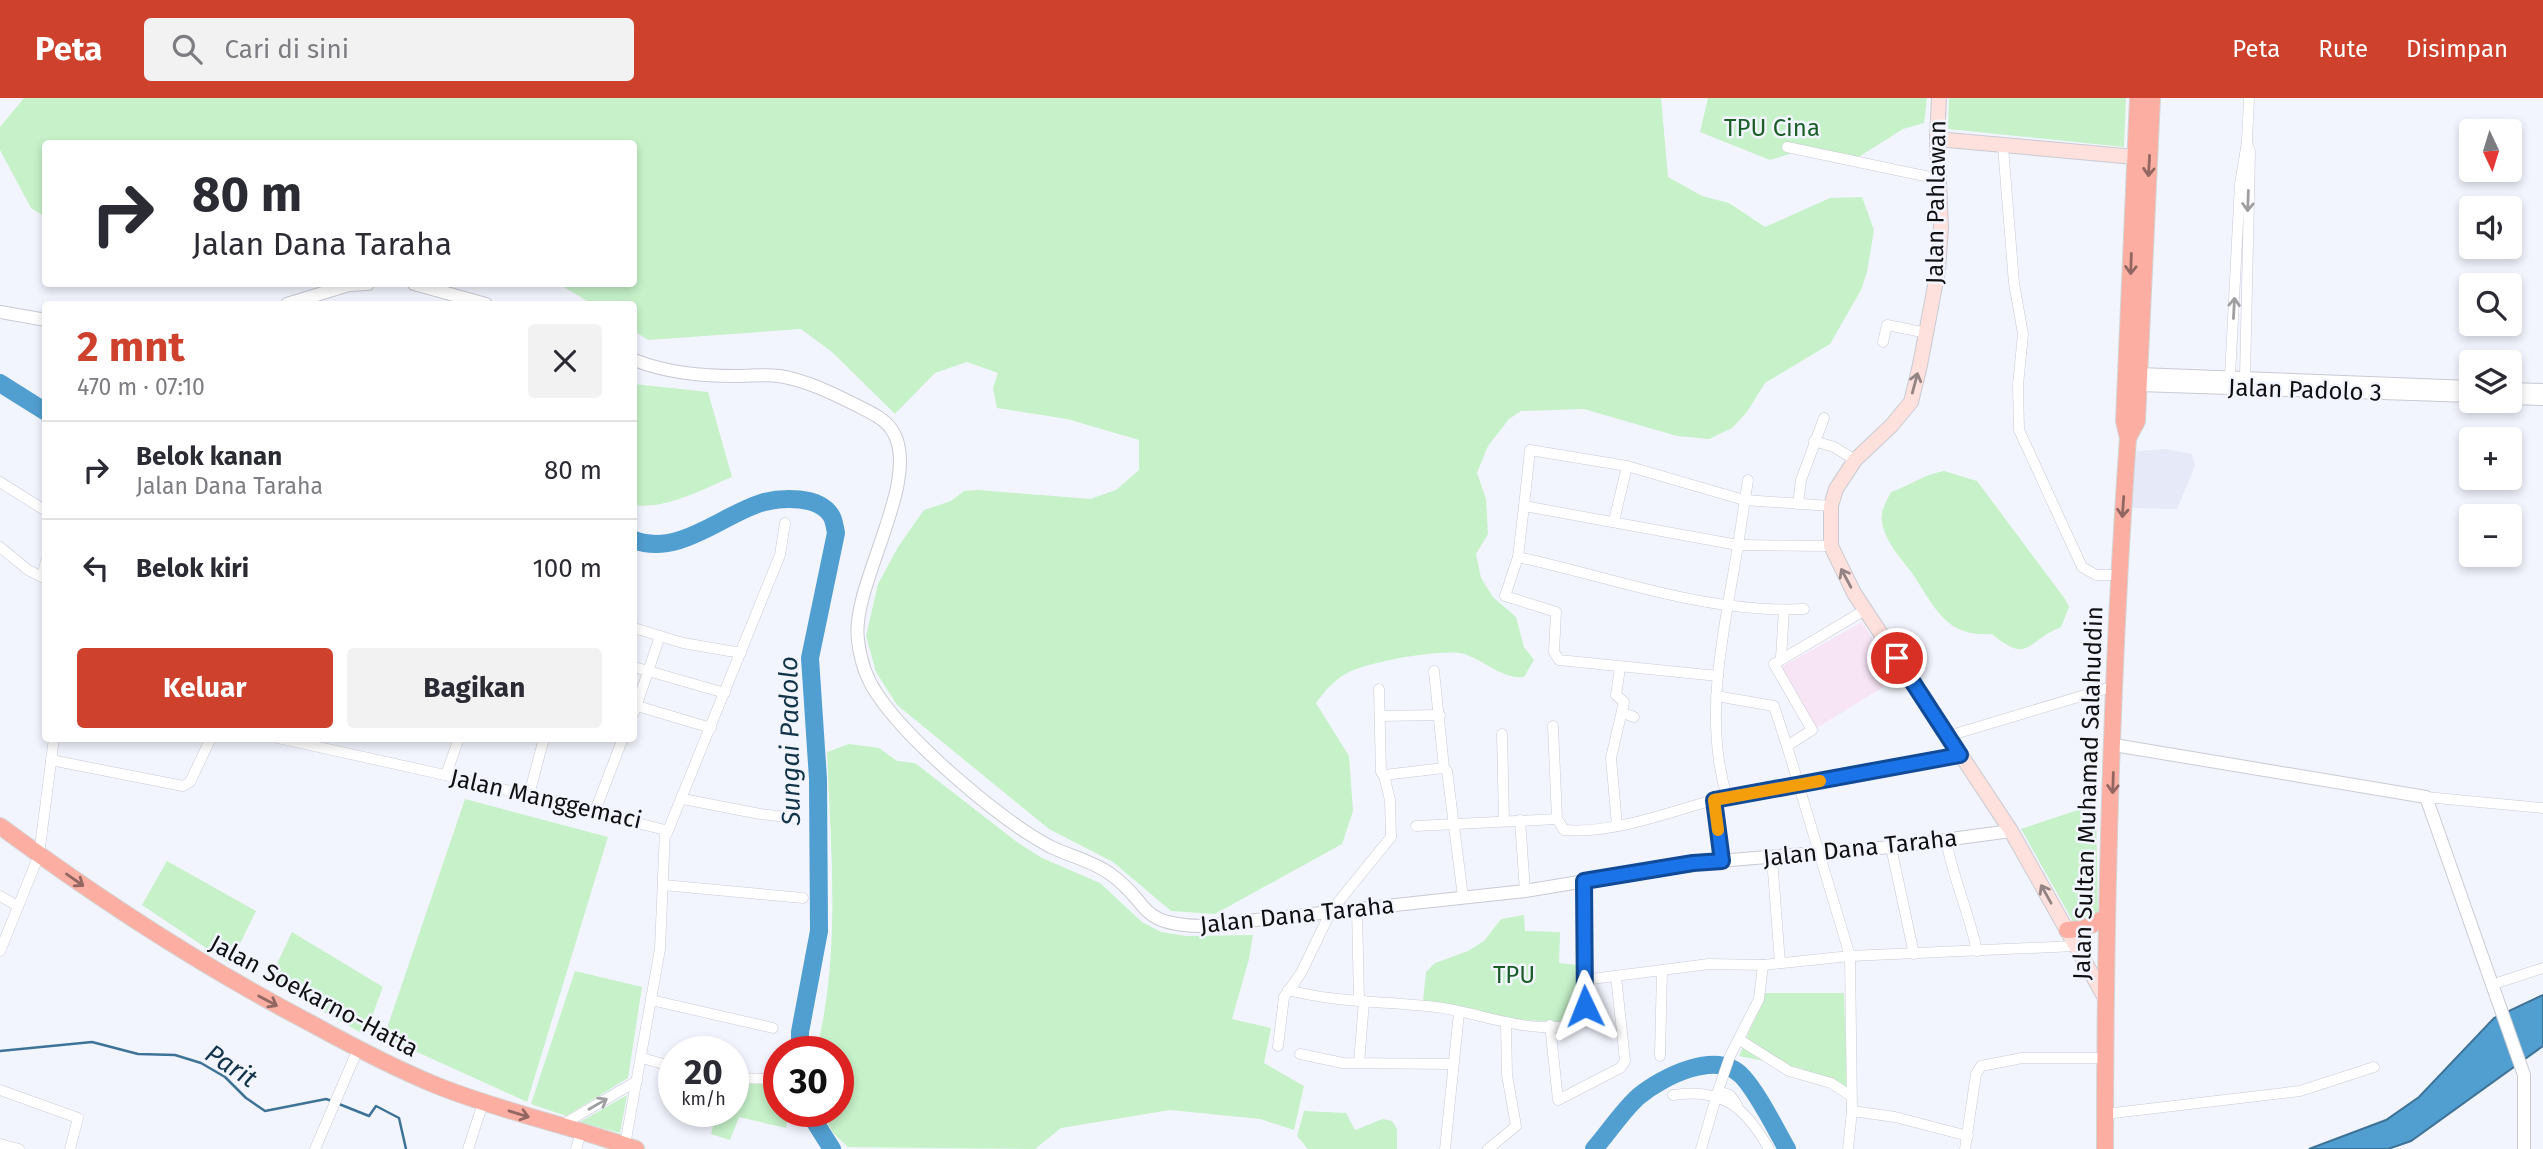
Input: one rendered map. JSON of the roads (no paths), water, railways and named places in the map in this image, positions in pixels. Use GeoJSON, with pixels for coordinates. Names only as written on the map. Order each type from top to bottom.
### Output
{"type":"FeatureCollection","features":[{"type":"Feature","properties":{"kind":"highway","name":"Jalan Sultan Muhamad Salahuddin"},"geometry":{"type":"LineString","coordinates":[[2105,1149],[2104,996],[2118,575],[2128,438],[2124,421],[2138,98]]}},
{"type":"Feature","properties":{"kind":"highway","name":"Jalan Sultan Muhamad Salahuddin"},"geometry":{"type":"LineString","coordinates":[[2128,438],[2137,421],[2152,98]]}},
{"type":"Feature","properties":{"kind":"highway","name":"Jalan Soekarno-Hatta"},"geometry":{"type":"LineString","coordinates":[[0,826],[129,917],[231,982],[358,1049],[436,1085],[559,1126],[578,1141],[630,1147]]}},
{"type":"Feature","properties":{"kind":"highway"},"geometry":{"type":"LineString","coordinates":[[2067,930],[2083,929],[2107,917]]}},
{"type":"Feature","properties":{"kind":"main road","name":"Jalan Pahlawan"},"geometry":{"type":"LineString","coordinates":[[1939,98],[1937,139],[1941,227],[1938,270],[1911,402],[1891,426],[1855,460],[1836,489],[1831,506],[1831,546],[1864,610],[2011,831],[2104,996]]}},
{"type":"Feature","properties":{"kind":"main road"},"geometry":{"type":"LineString","coordinates":[[1937,139],[2135,157]]}},
{"type":"Feature","properties":{"kind":"street"},"geometry":{"type":"LineString","coordinates":[[2230,376],[2240,184],[2247,142],[2249,98]]}},
{"type":"Feature","properties":{"kind":"street"},"geometry":{"type":"LineString","coordinates":[[2245,377],[2250,152],[2247,142]]}},
{"type":"Feature","properties":{"kind":"street"},"geometry":{"type":"LineString","coordinates":[[1787,147],[1939,179]]}},
{"type":"Feature","properties":{"kind":"street"},"geometry":{"type":"LineString","coordinates":[[2003,147],[2013,275],[2023,334],[2018,411],[2021,439],[2082,567],[2096,575],[2118,575]]}},
{"type":"Feature","properties":{"kind":"street"},"geometry":{"type":"LineString","coordinates":[[297,301],[342,287]]}},
{"type":"Feature","properties":{"kind":"street"},"geometry":{"type":"LineString","coordinates":[[430,287],[477,301]]}},
{"type":"Feature","properties":{"kind":"street"},"geometry":{"type":"LineString","coordinates":[[442,301],[445,290]]}},
{"type":"Feature","properties":{"kind":"street"},"geometry":{"type":"LineString","coordinates":[[0,312],[42,319]]}},
{"type":"Feature","properties":{"kind":"street"},"geometry":{"type":"LineString","coordinates":[[1883,342],[1887,324],[1927,333]]}},
{"type":"Feature","properties":{"kind":"street","name":"Jalan Dana Taraha"},"geometry":{"type":"LineString","coordinates":[[637,361],[662,371],[685,374],[777,375],[797,380],[866,410],[892,430],[899,448],[899,466],[882,543],[860,609],[857,636],[861,661],[875,692],[892,716],[914,739],[996,810],[1050,846],[1109,873],[1149,915],[1164,923],[1200,926],[1525,891],[1693,863],[1891,847],[2011,831]]}},
{"type":"Feature","properties":{"kind":"street","name":"Jalan Padolo 3"},"geometry":{"type":"LineString","coordinates":[[2139,380],[2230,376],[2459,395]]}},
{"type":"Feature","properties":{"kind":"street","name":"Jalan Padolo 3"},"geometry":{"type":"LineString","coordinates":[[2139,380],[2459,387]]}},
{"type":"Feature","properties":{"kind":"street"},"geometry":{"type":"LineString","coordinates":[[2522,389],[2543,390]]}},
{"type":"Feature","properties":{"kind":"street"},"geometry":{"type":"LineString","coordinates":[[2522,398],[2543,399]]}},
{"type":"Feature","properties":{"kind":"street"},"geometry":{"type":"LineString","coordinates":[[1798,504],[1801,480],[1824,418]]}},
{"type":"Feature","properties":{"kind":"street"},"geometry":{"type":"LineString","coordinates":[[1814,441],[1855,460]]}},
{"type":"Feature","properties":{"kind":"street"},"geometry":{"type":"LineString","coordinates":[[1718,676],[1620,668],[1556,657],[1556,612],[1505,596],[1518,557],[1530,450],[1627,466],[1744,500],[1831,506]]}},
{"type":"Feature","properties":{"kind":"street"},"geometry":{"type":"LineString","coordinates":[[1614,521],[1627,466]]}},
{"type":"Feature","properties":{"kind":"street"},"geometry":{"type":"LineString","coordinates":[[1727,797],[1715,737],[1716,696],[1748,480]]}},
{"type":"Feature","properties":{"kind":"street"},"geometry":{"type":"LineString","coordinates":[[0,482],[42,508]]}},
{"type":"Feature","properties":{"kind":"street"},"geometry":{"type":"LineString","coordinates":[[1524,506],[1738,545],[1831,546]]}},
{"type":"Feature","properties":{"kind":"street"},"geometry":{"type":"LineString","coordinates":[[667,833],[780,555],[785,523]]}},
{"type":"Feature","properties":{"kind":"street"},"geometry":{"type":"LineString","coordinates":[[0,547],[42,577]]}},
{"type":"Feature","properties":{"kind":"street"},"geometry":{"type":"LineString","coordinates":[[1518,557],[1578,570],[1655,593],[1784,610],[1804,609]]}},
{"type":"Feature","properties":{"kind":"street"},"geometry":{"type":"LineString","coordinates":[[1781,658],[1784,610]]}},
{"type":"Feature","properties":{"kind":"street"},"geometry":{"type":"LineString","coordinates":[[1787,746],[1812,730],[1774,664],[1864,610]]}},
{"type":"Feature","properties":{"kind":"street"},"geometry":{"type":"LineString","coordinates":[[637,629],[741,653]]}},
{"type":"Feature","properties":{"kind":"street"},"geometry":{"type":"LineString","coordinates":[[637,700],[660,636]]}},
{"type":"Feature","properties":{"kind":"street"},"geometry":{"type":"LineString","coordinates":[[637,668],[724,694]]}},
{"type":"Feature","properties":{"kind":"street"},"geometry":{"type":"LineString","coordinates":[[1617,825],[1611,758],[1623,713],[1624,700],[1616,695],[1620,668]]}},
{"type":"Feature","properties":{"kind":"street"},"geometry":{"type":"LineString","coordinates":[[1434,671],[1444,768],[1447,771],[1463,897]]}},
{"type":"Feature","properties":{"kind":"street"},"geometry":{"type":"LineString","coordinates":[[1948,736],[2115,686]]}},
{"type":"Feature","properties":{"kind":"street"},"geometry":{"type":"LineString","coordinates":[[1278,1046],[1280,1009],[1288,990],[1301,973],[1331,911],[1391,837],[1379,689]]}},
{"type":"Feature","properties":{"kind":"street"},"geometry":{"type":"LineString","coordinates":[[1716,696],[1774,706],[1850,956],[1852,1111],[1848,1149]]}},
{"type":"Feature","properties":{"kind":"street"},"geometry":{"type":"LineString","coordinates":[[637,709],[711,728]]}},
{"type":"Feature","properties":{"kind":"street"},"geometry":{"type":"LineString","coordinates":[[1623,713],[1634,717]]}},
{"type":"Feature","properties":{"kind":"street"},"geometry":{"type":"LineString","coordinates":[[1380,716],[1440,715]]}},
{"type":"Feature","properties":{"kind":"street"},"geometry":{"type":"LineString","coordinates":[[1553,726],[1557,819],[1564,830],[1617,825],[1727,797],[1960,755]]}},
{"type":"Feature","properties":{"kind":"street"},"geometry":{"type":"LineString","coordinates":[[1503,734],[1504,821]]}},
{"type":"Feature","properties":{"kind":"street"},"geometry":{"type":"LineString","coordinates":[[0,951],[40,855],[53,742]]}},
{"type":"Feature","properties":{"kind":"street"},"geometry":{"type":"LineString","coordinates":[[51,760],[183,786],[190,782],[209,742]]}},
{"type":"Feature","properties":{"kind":"street","name":"Jalan Manggemaci"},"geometry":{"type":"LineString","coordinates":[[296,742],[662,827],[667,833],[660,949],[637,1081],[630,1147]]}},
{"type":"Feature","properties":{"kind":"street"},"geometry":{"type":"LineString","coordinates":[[446,775],[458,742]]}},
{"type":"Feature","properties":{"kind":"street"},"geometry":{"type":"LineString","coordinates":[[529,795],[543,742]]}},
{"type":"Feature","properties":{"kind":"street"},"geometry":{"type":"LineString","coordinates":[[595,811],[621,742]]}},
{"type":"Feature","properties":{"kind":"street"},"geometry":{"type":"LineString","coordinates":[[2114,745],[2426,797],[2543,808]]}},
{"type":"Feature","properties":{"kind":"street"},"geometry":{"type":"LineString","coordinates":[[1384,775],[1444,768]]}},
{"type":"Feature","properties":{"kind":"street"},"geometry":{"type":"LineString","coordinates":[[2426,797],[2524,1075],[2524,1149]]}},
{"type":"Feature","properties":{"kind":"street"},"geometry":{"type":"LineString","coordinates":[[683,799],[795,818]]}},
{"type":"Feature","properties":{"kind":"street"},"geometry":{"type":"LineString","coordinates":[[1714,800],[1722,861]]}},
{"type":"Feature","properties":{"kind":"street"},"geometry":{"type":"LineString","coordinates":[[1416,826],[1557,819]]}},
{"type":"Feature","properties":{"kind":"street"},"geometry":{"type":"LineString","coordinates":[[1520,820],[1525,891]]}},
{"type":"Feature","properties":{"kind":"street"},"geometry":{"type":"LineString","coordinates":[[1946,840],[1952,870],[1971,920],[1977,951]]}},
{"type":"Feature","properties":{"kind":"street"},"geometry":{"type":"LineString","coordinates":[[1891,847],[1914,954]]}},
{"type":"Feature","properties":{"kind":"street"},"geometry":{"type":"LineString","coordinates":[[1772,858],[1780,963]]}},
{"type":"Feature","properties":{"kind":"street"},"geometry":{"type":"LineString","coordinates":[[1288,990],[1319,998],[1440,1008],[1506,1024],[1550,1025],[1584,1022],[1584,881]]}},
{"type":"Feature","properties":{"kind":"street"},"geometry":{"type":"LineString","coordinates":[[663,885],[803,898]]}},
{"type":"Feature","properties":{"kind":"street"},"geometry":{"type":"LineString","coordinates":[[0,896],[18,906]]}},
{"type":"Feature","properties":{"kind":"street"},"geometry":{"type":"LineString","coordinates":[[1357,909],[1362,1001],[1359,1063]]}},
{"type":"Feature","properties":{"kind":"street"},"geometry":{"type":"LineString","coordinates":[[1584,980],[1709,964],[1763,965],[1850,956],[2076,946]]}},
{"type":"Feature","properties":{"kind":"street"},"geometry":{"type":"LineString","coordinates":[[1763,965],[1759,999],[1730,1056],[1718,1091],[1730,1096],[1769,1149]]}},
{"type":"Feature","properties":{"kind":"street"},"geometry":{"type":"LineString","coordinates":[[2491,985],[2543,968]]}},
{"type":"Feature","properties":{"kind":"street"},"geometry":{"type":"LineString","coordinates":[[1660,1056],[1662,970]]}},
{"type":"Feature","properties":{"kind":"street"},"geometry":{"type":"LineString","coordinates":[[1550,1025],[1558,1100],[1620,1069],[1625,1061],[1616,976]]}},
{"type":"Feature","properties":{"kind":"street"},"geometry":{"type":"LineString","coordinates":[[651,1000],[773,1028]]}},
{"type":"Feature","properties":{"kind":"street"},"geometry":{"type":"LineString","coordinates":[[1445,1149],[1459,1013]]}},
{"type":"Feature","properties":{"kind":"street"},"geometry":{"type":"LineString","coordinates":[[1488,1149],[1516,1126],[1507,1075],[1506,1024]]}},
{"type":"Feature","properties":{"kind":"street"},"geometry":{"type":"LineString","coordinates":[[1740,1040],[1789,1071],[1830,1083],[1851,1096]]}},
{"type":"Feature","properties":{"kind":"street"},"geometry":{"type":"LineString","coordinates":[[315,1149],[358,1049]]}},
{"type":"Feature","properties":{"kind":"street"},"geometry":{"type":"LineString","coordinates":[[1300,1054],[1359,1063],[1453,1064]]}},
{"type":"Feature","properties":{"kind":"street"},"geometry":{"type":"LineString","coordinates":[[642,1058],[658,1062]]}},
{"type":"Feature","properties":{"kind":"street"},"geometry":{"type":"LineString","coordinates":[[1965,1149],[1976,1074],[1980,1066],[2013,1059],[2104,1058]]}},
{"type":"Feature","properties":{"kind":"street"},"geometry":{"type":"LineString","coordinates":[[2105,1114],[2300,1091],[2374,1067]]}},
{"type":"Feature","properties":{"kind":"street"},"geometry":{"type":"LineString","coordinates":[[559,1126],[637,1081]]}},
{"type":"Feature","properties":{"kind":"street"},"geometry":{"type":"LineString","coordinates":[[0,1090],[78,1118],[69,1149]]}},
{"type":"Feature","properties":{"kind":"street"},"geometry":{"type":"LineString","coordinates":[[1673,1095],[1696,1093],[1737,1105]]}},
{"type":"Feature","properties":{"kind":"street"},"geometry":{"type":"LineString","coordinates":[[1701,1149],[1716,1098]]}},
{"type":"Feature","properties":{"kind":"street"},"geometry":{"type":"LineString","coordinates":[[468,1149],[484,1103]]}},
{"type":"Feature","properties":{"kind":"street"},"geometry":{"type":"LineString","coordinates":[[1852,1111],[1895,1117],[1968,1136]]}},
{"type":"Feature","properties":{"kind":"street"},"geometry":{"type":"LineString","coordinates":[[0,1144],[19,1149]]}},
{"type":"Feature","properties":{"kind":"water"},"geometry":{"type":"Polygon","coordinates":[[[2543,995],[2543,1046],[2411,1141],[2388,1149],[2309,1149],[2386,1120],[2419,1097],[2494,1018],[2543,995]]]}},
{"type":"Feature","properties":{"kind":"waterway","name":"Sungai Padolo"},"geometry":{"type":"LineString","coordinates":[[0,383],[42,409]]}},
{"type":"Feature","properties":{"kind":"waterway","name":"Sungai Padolo"},"geometry":{"type":"LineString","coordinates":[[637,541],[650,544],[683,539],[746,509],[779,500],[810,501],[826,510],[833,520],[836,533],[810,658],[818,779],[819,931],[800,1036]]}},
{"type":"Feature","properties":{"kind":"waterway","name":"Parit"},"geometry":{"type":"LineString","coordinates":[[0,1051],[92,1042],[138,1054],[175,1055],[201,1063],[225,1077],[246,1098],[265,1111],[326,1099],[332,1101]]}},
{"type":"Feature","properties":{"kind":"waterway","name":"Sungai Padolo"},"geometry":{"type":"LineString","coordinates":[[1594,1149],[1639,1096],[1675,1074],[1704,1065],[1731,1068],[1742,1076],[1760,1101],[1787,1149]]}},
{"type":"Feature","properties":{"kind":"waterway","name":"Parit"},"geometry":{"type":"LineString","coordinates":[[339,1104],[369,1116],[376,1106],[399,1118],[406,1149]]}},
{"type":"Feature","properties":{"kind":"waterway","name":"Sungai Padolo"},"geometry":{"type":"LineString","coordinates":[[818,1127],[832,1149]]}},
{"type":"Feature","properties":{"kind":"park label","name":"TPU Cina"},"geometry":{"type":"Point","coordinates":[1772,128]}},
{"type":"Feature","properties":{"kind":"park label","name":"TPU"},"geometry":{"type":"Point","coordinates":[1514,975]}}]}
